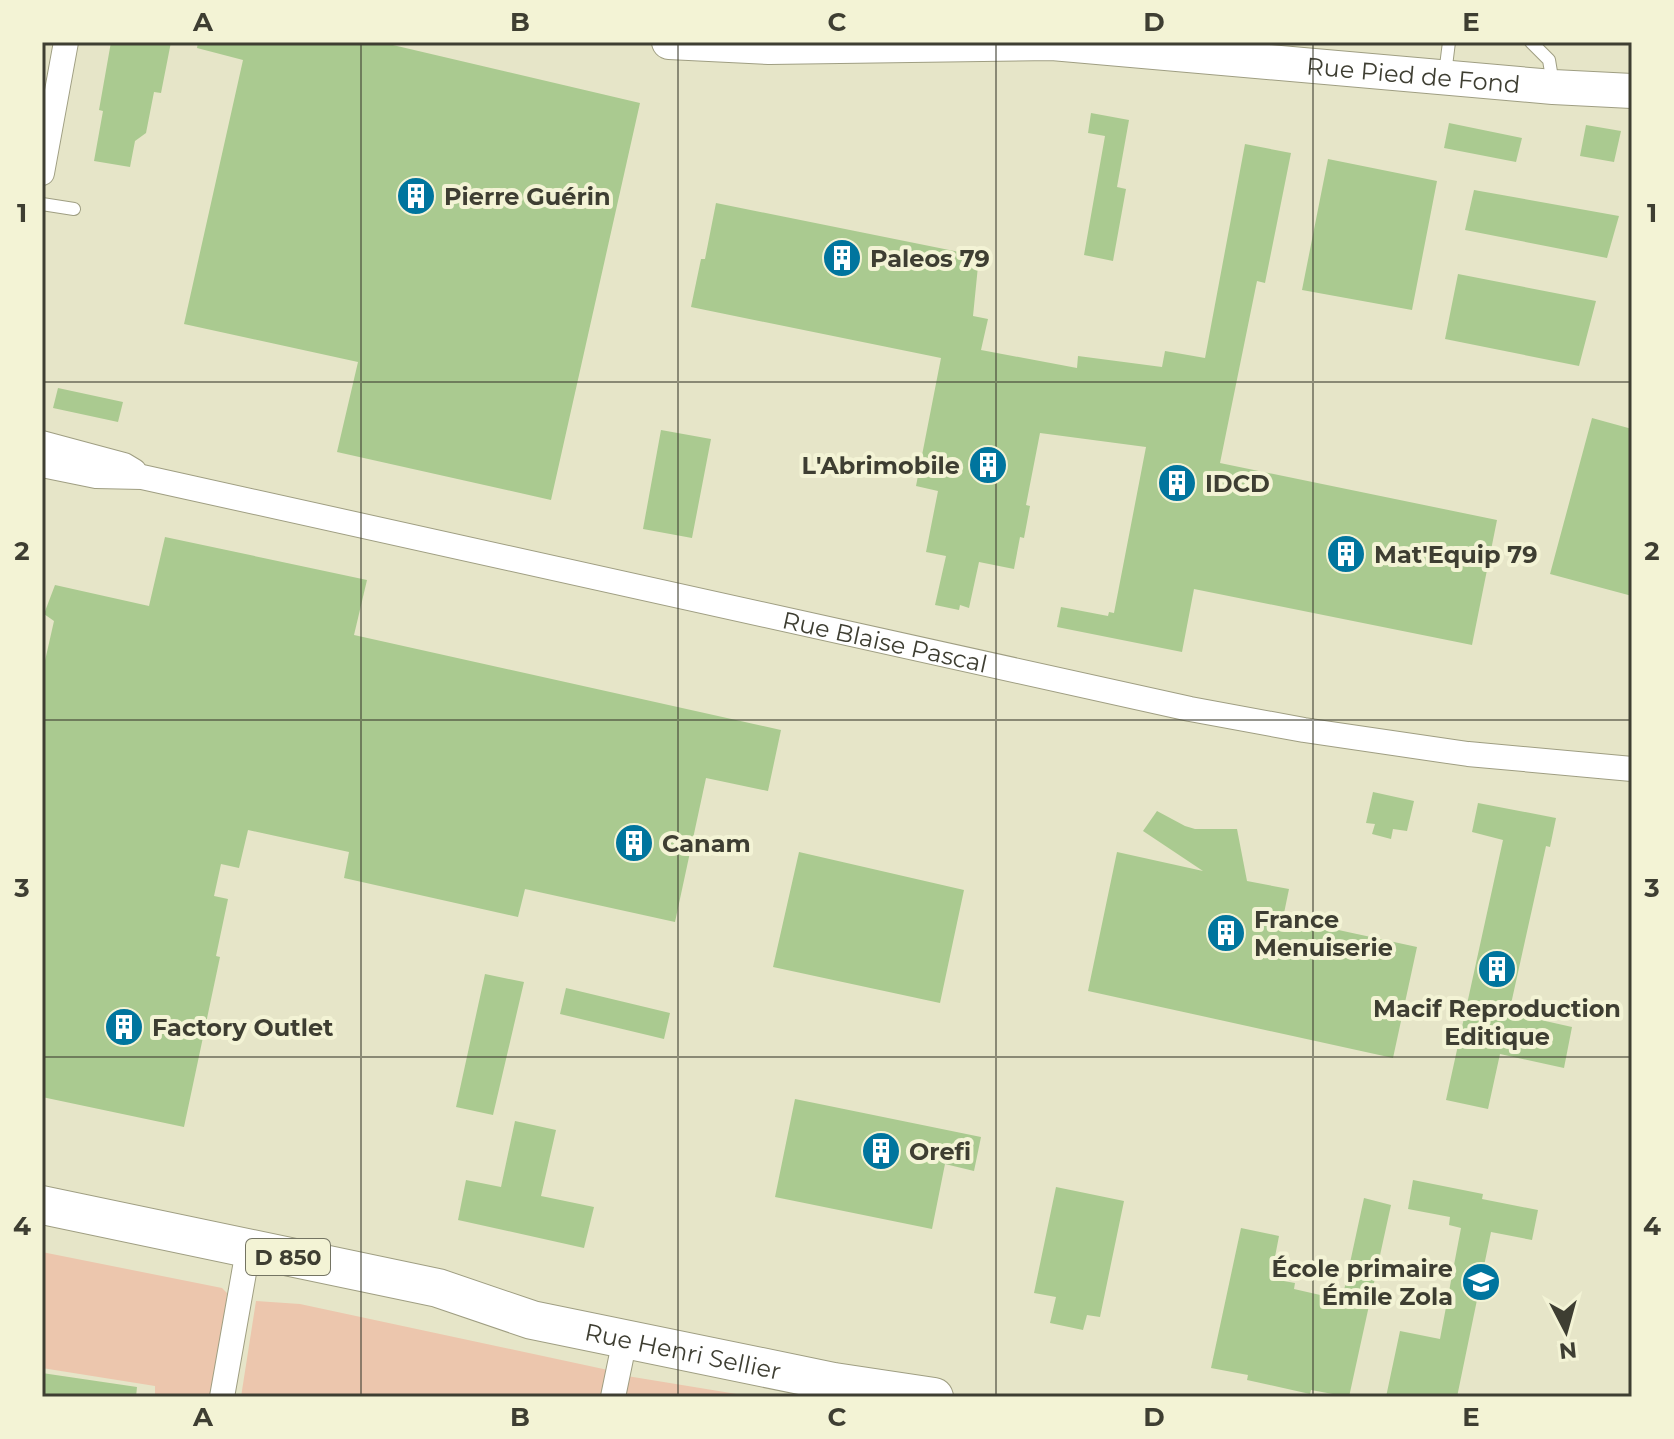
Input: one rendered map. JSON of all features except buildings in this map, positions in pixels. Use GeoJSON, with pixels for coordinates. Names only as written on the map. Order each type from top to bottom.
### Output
{"type":"FeatureCollection","features":[{"type":"Feature","properties":{"kind":"main road","name":"Rue Pied de Fond"},"geometry":{"type":"LineString","coordinates":[[669,42],[769,47],[1052,43],[1553,87],[1632,91]]}},
{"type":"Feature","properties":{"kind":"main road","name":"Rue Henri Sellier"},"geometry":{"type":"LineString","coordinates":[[42,1205],[438,1288],[532,1320],[834,1382],[934,1397]]}},
{"type":"Feature","properties":{"kind":"main road","name":"Rue Henri Sellier"},"geometry":{"type":"LineString","coordinates":[[42,1224],[509,1320],[532,1320]]}},
{"type":"Feature","properties":{"kind":"main road","name":"Rue Henri Sellier"},"geometry":{"type":"LineString","coordinates":[[834,1382],[875,1397]]}},
{"type":"Feature","properties":{"kind":"street"},"geometry":{"type":"LineString","coordinates":[[42,173],[66,42]]}},
{"type":"Feature","properties":{"kind":"street","name":"Rue Blaise Pascal"},"geometry":{"type":"LineString","coordinates":[[42,443],[124,465],[142,477]]}},
{"type":"Feature","properties":{"kind":"street","name":"Rue Blaise Pascal"},"geometry":{"type":"LineString","coordinates":[[42,465],[96,476],[142,477],[1190,709],[1304,730],[1468,754],[1632,769]]}},
{"type":"Feature","properties":{"kind":"street"},"geometry":{"type":"LineString","coordinates":[[222,1397],[245,1267]]}},
{"type":"Feature","properties":{"kind":"street"},"geometry":{"type":"LineString","coordinates":[[613,1397],[625,1339]]}},
{"type":"Feature","properties":{"kind":"lane"},"geometry":{"type":"LineString","coordinates":[[1444,77],[1449,42]]}},
{"type":"Feature","properties":{"kind":"lane"},"geometry":{"type":"LineString","coordinates":[[1531,42],[1549,60],[1553,87]]}},
{"type":"Feature","properties":{"kind":"lane"},"geometry":{"type":"LineString","coordinates":[[42,204],[74,209]]}},
{"type":"Feature","properties":{"kind":"shaded area"},"geometry":{"type":"Polygon","coordinates":[[[42,1252],[222,1288],[227,1293],[223,1345],[214,1397],[155,1397],[155,1386],[42,1368],[42,1252]]]}},
{"type":"Feature","properties":{"kind":"shaded area"},"geometry":{"type":"Polygon","coordinates":[[[256,1301],[300,1304],[608,1370],[602,1397],[241,1397],[256,1301]]]}},
{"type":"Feature","properties":{"kind":"shaded area"},"geometry":{"type":"Polygon","coordinates":[[[627,1376],[755,1397],[622,1397],[627,1376]]]}},
{"type":"Feature","properties":{"kind":"place","name":"Pierre Guérin"},"geometry":{"type":"Point","coordinates":[416,196]}},
{"type":"Feature","properties":{"kind":"place","name":"Paleos 79"},"geometry":{"type":"Point","coordinates":[842,258]}},
{"type":"Feature","properties":{"kind":"place","name":"L'Abrimobile"},"geometry":{"type":"Point","coordinates":[988,465]}},
{"type":"Feature","properties":{"kind":"place","name":"IDCD"},"geometry":{"type":"Point","coordinates":[1177,483]}},
{"type":"Feature","properties":{"kind":"place","name":"Mat'Equip 79"},"geometry":{"type":"Point","coordinates":[1346,554]}},
{"type":"Feature","properties":{"kind":"place","name":"Canam"},"geometry":{"type":"Point","coordinates":[634,843]}},
{"type":"Feature","properties":{"kind":"place","name":"France Menuiserie"},"geometry":{"type":"Point","coordinates":[1226,933]}},
{"type":"Feature","properties":{"kind":"place","name":"Macif Reproduction Editique"},"geometry":{"type":"Point","coordinates":[1497,969]}},
{"type":"Feature","properties":{"kind":"place","name":"Factory Outlet"},"geometry":{"type":"Point","coordinates":[124,1027]}},
{"type":"Feature","properties":{"kind":"place","name":"Orefi"},"geometry":{"type":"Point","coordinates":[881,1151]}},
{"type":"Feature","properties":{"kind":"place","name":"École primaire Émile Zola"},"geometry":{"type":"Point","coordinates":[1481,1282]}}]}
